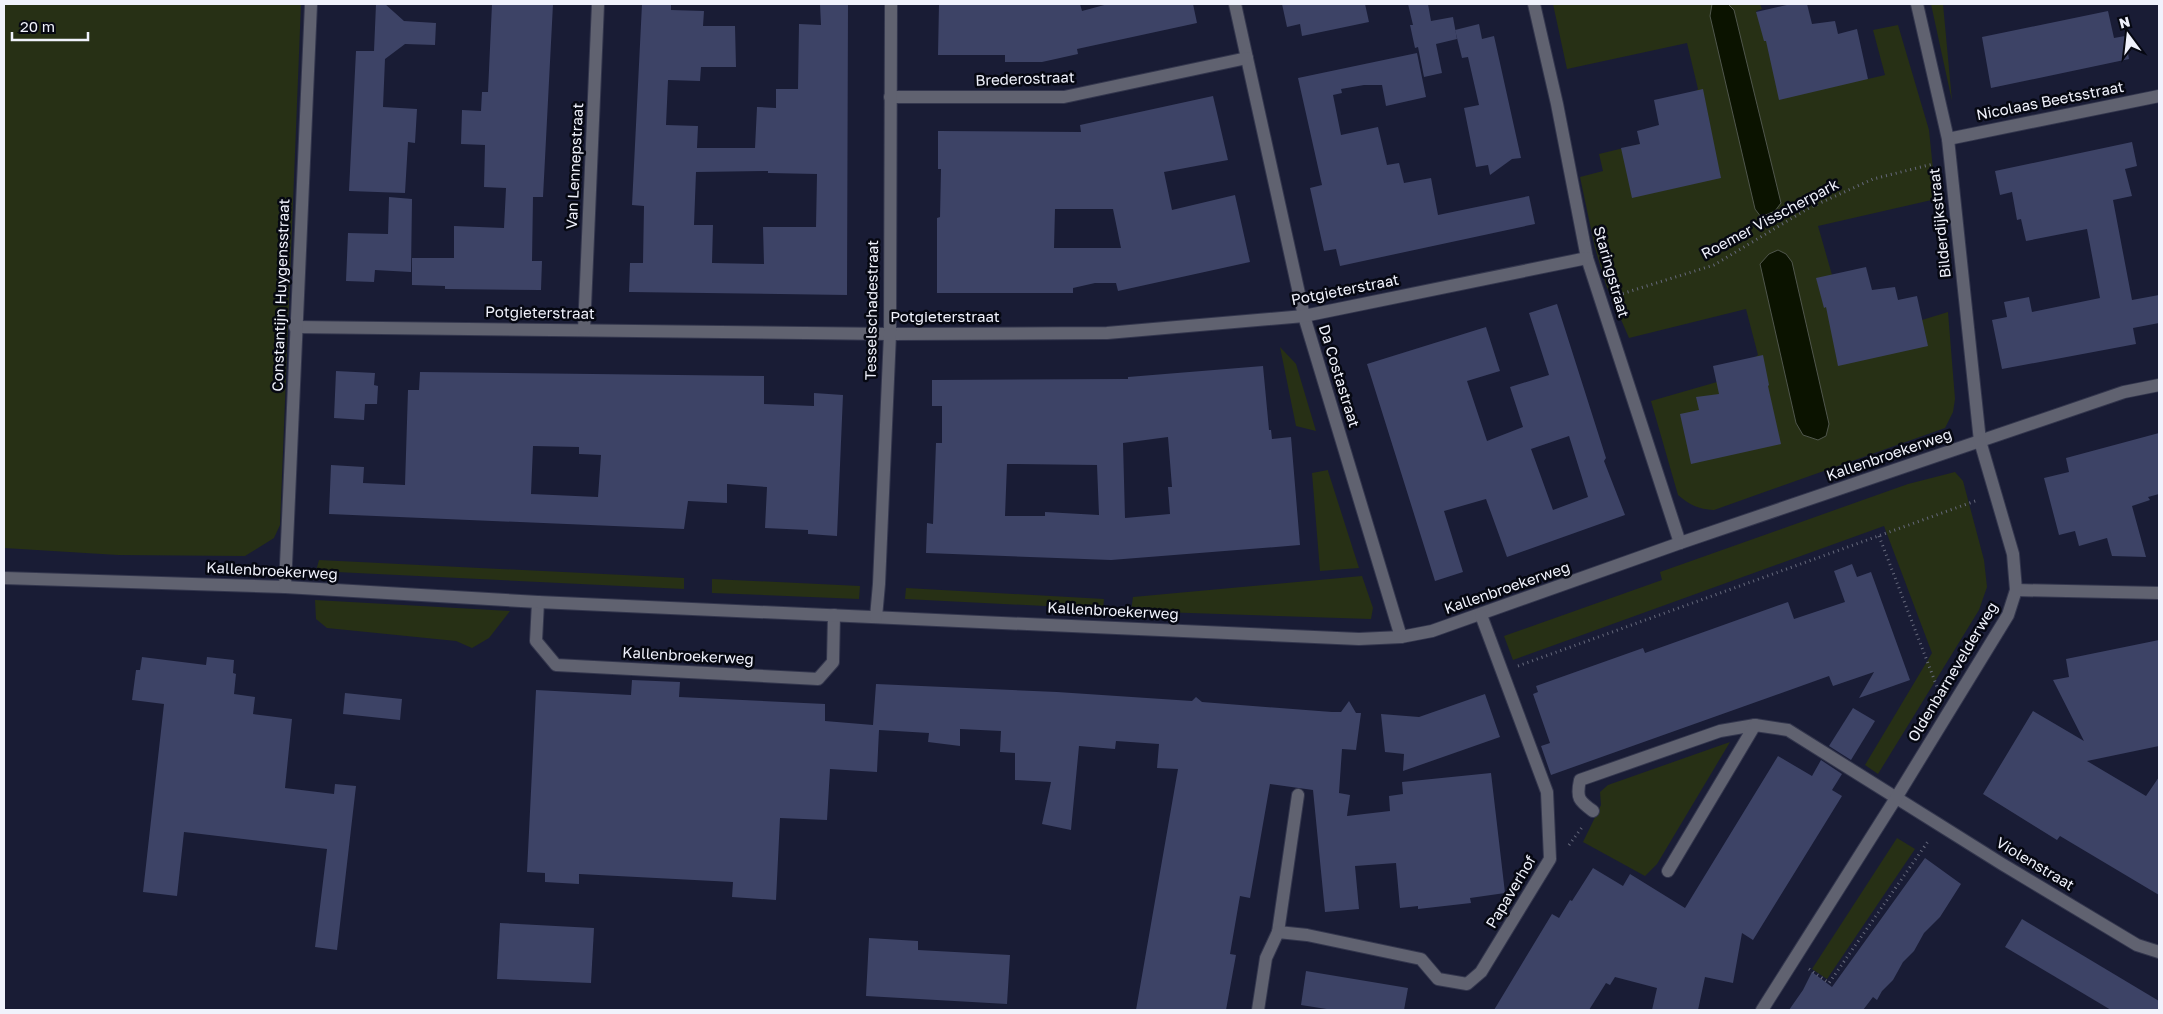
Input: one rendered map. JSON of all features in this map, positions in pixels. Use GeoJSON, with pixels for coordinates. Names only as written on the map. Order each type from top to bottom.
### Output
{"type":"FeatureCollection","features":[{"type":"Feature","properties":{"kind":"street","name":"Constantijn Huygensstraat"},"geometry":{"type":"LineString","coordinates":[[285,587],[295,327],[311,4]]}},
{"type":"Feature","properties":{"kind":"street","name":"Van Lennepstraat"},"geometry":{"type":"LineString","coordinates":[[584,330],[598,4]]}},
{"type":"Feature","properties":{"kind":"street","name":"Tesselschadestraat"},"geometry":{"type":"LineString","coordinates":[[876,617],[890,334],[891,4]]}},
{"type":"Feature","properties":{"kind":"street","name":"Da Costastraat"},"geometry":{"type":"LineString","coordinates":[[1235,4],[1304,316],[1401,637]]}},
{"type":"Feature","properties":{"kind":"street","name":"Staringstraat"},"geometry":{"type":"LineString","coordinates":[[1534,4],[1557,104],[1587,258],[1680,543]]}},
{"type":"Feature","properties":{"kind":"street","name":"Bilderdijkstraat"},"geometry":{"type":"LineString","coordinates":[[1916,4],[1948,139],[1980,441]]}},
{"type":"Feature","properties":{"kind":"street","name":"Brederostraat"},"geometry":{"type":"LineString","coordinates":[[890,97],[1064,97],[1247,58]]}},
{"type":"Feature","properties":{"kind":"street","name":"Nicolaas Beetsstraat"},"geometry":{"type":"LineString","coordinates":[[1948,139],[2159,96]]}},
{"type":"Feature","properties":{"kind":"street","name":"Potgieterstraat"},"geometry":{"type":"LineString","coordinates":[[295,327],[890,334],[1107,334],[1304,316],[1587,258]]}},
{"type":"Feature","properties":{"kind":"street","name":"Kallenbroekerweg"},"geometry":{"type":"LineString","coordinates":[[4,578],[285,587],[538,602],[1349,639],[1401,637],[1432,631],[1680,543],[2124,392],[2159,385]]}},
{"type":"Feature","properties":{"kind":"street","name":"Oldenbarnevelderweg"},"geometry":{"type":"LineString","coordinates":[[1762,1010],[1896,798],[2008,615],[2016,590],[2013,554],[1980,441]]}},
{"type":"Feature","properties":{"kind":"street"},"geometry":{"type":"LineString","coordinates":[[2016,590],[2159,594]]}},
{"type":"Feature","properties":{"kind":"street","name":"Kallenbroekerweg"},"geometry":{"type":"LineString","coordinates":[[538,602],[536,641],[556,665],[818,679],[833,662],[834,615]]}},
{"type":"Feature","properties":{"kind":"street","name":"Papaverhof"},"geometry":{"type":"LineString","coordinates":[[1278,932],[1308,935],[1421,959],[1438,980],[1467,984],[1481,972],[1550,859],[1547,792],[1481,614]]}},
{"type":"Feature","properties":{"kind":"street"},"geometry":{"type":"LineString","coordinates":[[1593,811],[1581,803],[1578,792],[1580,780],[1720,731],[1755,725],[1788,730],[1896,798]]}},
{"type":"Feature","properties":{"kind":"street"},"geometry":{"type":"LineString","coordinates":[[1668,871],[1755,725]]}},
{"type":"Feature","properties":{"kind":"street"},"geometry":{"type":"LineString","coordinates":[[1258,1010],[1266,958],[1278,932],[1298,794]]}},
{"type":"Feature","properties":{"kind":"street","name":"Violenstraat"},"geometry":{"type":"LineString","coordinates":[[1896,798],[2137,945],[2159,952]]}},
{"type":"Feature","properties":{"kind":"path","name":"Roemer Visscherpark"},"geometry":{"type":"LineString","coordinates":[[1600,300],[1714,265],[1809,208],[1873,179],[1950,160]]}},
{"type":"Feature","properties":{"kind":"path"},"geometry":{"type":"LineString","coordinates":[[1503,672],[1995,494]]}},
{"type":"Feature","properties":{"kind":"path"},"geometry":{"type":"LineString","coordinates":[[1879,536],[1947,714]]}},
{"type":"Feature","properties":{"kind":"path"},"geometry":{"type":"LineString","coordinates":[[1550,859],[1572,843],[1593,811]]}},
{"type":"Feature","properties":{"kind":"path"},"geometry":{"type":"LineString","coordinates":[[1794,959],[1829,983],[1939,825]]}},
{"type":"Feature","properties":{"kind":"green space"},"geometry":{"type":"Polygon","coordinates":[[[4,4],[301,4],[280,525],[274,538],[245,556],[118,555],[4,548],[4,4]]]}},
{"type":"Feature","properties":{"kind":"green space"},"geometry":{"type":"Polygon","coordinates":[[[1553,4],[1760,4],[1762,9],[1756,11],[1766,27],[1776,60],[1868,79],[1885,75],[1873,30],[1898,25],[1929,130],[1936,199],[1818,226],[1832,275],[1922,320],[1948,312],[1955,399],[1953,412],[1945,428],[1714,510],[1695,506],[1678,495],[1651,401],[1717,382],[1758,355],[1746,309],[1629,338],[1606,285],[1595,248],[1580,177],[1603,171],[1599,154],[1640,144],[1660,129],[1698,89],[1687,43],[1567,69],[1553,4]]]}},
{"type":"Feature","properties":{"kind":"green space"},"geometry":{"type":"Polygon","coordinates":[[[1931,4],[1943,4],[1952,101],[1931,4]]]}},
{"type":"Feature","properties":{"kind":"green space"},"geometry":{"type":"Polygon","coordinates":[[[1280,347],[1296,364],[1316,431],[1296,426],[1280,347]]]}},
{"type":"Feature","properties":{"kind":"green space"},"geometry":{"type":"Polygon","coordinates":[[[1328,470],[1359,568],[1320,571],[1312,473],[1328,470]]]}},
{"type":"Feature","properties":{"kind":"green space"},"geometry":{"type":"Polygon","coordinates":[[[1955,472],[1963,481],[1984,560],[1987,587],[1979,610],[1878,774],[1865,765],[1932,653],[1884,526],[1513,660],[1504,636],[1662,580],[1660,572],[1908,484],[1955,472]]]}},
{"type":"Feature","properties":{"kind":"green space"},"geometry":{"type":"Polygon","coordinates":[[[319,560],[684,578],[684,589],[316,571],[319,560]]]}},
{"type":"Feature","properties":{"kind":"green space"},"geometry":{"type":"Polygon","coordinates":[[[1362,576],[1373,608],[1371,619],[1131,611],[1133,597],[1362,576]]]}},
{"type":"Feature","properties":{"kind":"green space"},"geometry":{"type":"Polygon","coordinates":[[[712,579],[860,586],[859,599],[712,593],[712,579]]]}},
{"type":"Feature","properties":{"kind":"green space"},"geometry":{"type":"Polygon","coordinates":[[[906,588],[1104,599],[1103,609],[905,599],[906,588]]]}},
{"type":"Feature","properties":{"kind":"green space"},"geometry":{"type":"Polygon","coordinates":[[[315,600],[510,611],[489,638],[472,648],[456,641],[327,628],[316,619],[315,600]]]}},
{"type":"Feature","properties":{"kind":"green space"},"geometry":{"type":"Polygon","coordinates":[[[1730,742],[1657,864],[1645,876],[1583,842],[1601,805],[1600,792],[1608,785],[1730,742]]]}},
{"type":"Feature","properties":{"kind":"green space"},"geometry":{"type":"Polygon","coordinates":[[[1897,838],[1915,849],[1827,979],[1812,969],[1897,838]]]}},
{"type":"Feature","properties":{"kind":"shaded area"},"geometry":{"type":"Polygon","coordinates":[[[1712,4],[1728,4],[1734,10],[1781,203],[1775,211],[1761,217],[1755,209],[1710,16],[1712,4]]]}},
{"type":"Feature","properties":{"kind":"shaded area"},"geometry":{"type":"Polygon","coordinates":[[[1778,250],[1786,254],[1792,262],[1829,424],[1826,436],[1818,440],[1803,435],[1796,423],[1760,264],[1769,254],[1778,250]]]}},
{"type":"Feature","properties":{"kind":"building"},"geometry":{"type":"Polygon","coordinates":[[[376,4],[385,4],[404,21],[436,23],[435,45],[405,44],[385,59],[383,107],[417,109],[415,143],[408,142],[405,193],[349,191],[356,51],[374,51],[376,4]]]}},
{"type":"Feature","properties":{"kind":"building"},"geometry":{"type":"Polygon","coordinates":[[[492,4],[553,4],[543,197],[533,197],[532,261],[542,261],[541,290],[445,289],[445,286],[412,285],[412,258],[454,258],[454,226],[504,228],[506,188],[484,187],[485,145],[461,144],[462,110],[481,111],[482,92],[488,92],[492,4]]]}},
{"type":"Feature","properties":{"kind":"building"},"geometry":{"type":"Polygon","coordinates":[[[642,4],[671,4],[671,10],[704,11],[703,26],[735,26],[736,67],[701,67],[700,81],[668,80],[666,125],[698,126],[697,148],[755,148],[757,107],[776,108],[776,89],[798,89],[799,24],[821,25],[820,4],[848,4],[847,295],[629,292],[630,263],[643,263],[644,206],[632,205],[642,4]],[[768,171],[696,172],[694,225],[713,225],[712,263],[764,264],[763,227],[816,227],[817,174],[768,173],[768,171]]]}},
{"type":"Feature","properties":{"kind":"building"},"geometry":{"type":"Polygon","coordinates":[[[939,4],[1080,4],[1082,11],[1108,4],[1193,4],[1197,23],[1077,49],[1078,54],[1042,62],[1005,62],[1005,55],[938,55],[939,4]]]}},
{"type":"Feature","properties":{"kind":"building"},"geometry":{"type":"Polygon","coordinates":[[[1282,4],[1365,4],[1369,22],[1302,36],[1300,24],[1287,27],[1282,4]]]}},
{"type":"Feature","properties":{"kind":"building"},"geometry":{"type":"Polygon","coordinates":[[[1408,4],[1428,4],[1431,21],[1453,17],[1457,39],[1436,44],[1442,73],[1424,77],[1418,47],[1415,48],[1410,25],[1413,25],[1408,4]]]}},
{"type":"Feature","properties":{"kind":"building"},"geometry":{"type":"Polygon","coordinates":[[[1791,4],[1807,4],[1812,24],[1835,21],[1838,34],[1857,29],[1868,79],[1779,100],[1766,41],[1764,41],[1756,12],[1791,4]]]}},
{"type":"Feature","properties":{"kind":"building"},"geometry":{"type":"Polygon","coordinates":[[[2108,11],[2114,38],[2125,36],[2129,59],[1991,88],[1982,37],[2108,11]]]}},
{"type":"Feature","properties":{"kind":"building"},"geometry":{"type":"Polygon","coordinates":[[[1479,24],[1482,39],[1494,36],[1521,158],[1512,159],[1490,175],[1488,165],[1476,167],[1464,108],[1479,105],[1468,57],[1462,58],[1455,30],[1479,24]]]}},
{"type":"Feature","properties":{"kind":"building"},"geometry":{"type":"Polygon","coordinates":[[[1417,53],[1426,97],[1386,106],[1382,85],[1364,85],[1341,89],[1342,93],[1333,95],[1341,135],[1378,127],[1387,165],[1399,163],[1404,183],[1431,178],[1438,215],[1529,196],[1535,224],[1340,266],[1336,249],[1324,251],[1310,188],[1322,185],[1298,78],[1417,53]]]}},
{"type":"Feature","properties":{"kind":"building"},"geometry":{"type":"Polygon","coordinates":[[[1703,89],[1721,178],[1632,198],[1621,148],[1640,144],[1637,131],[1659,125],[1654,100],[1703,89]]]}},
{"type":"Feature","properties":{"kind":"building"},"geometry":{"type":"Polygon","coordinates":[[[1213,96],[1228,160],[1164,172],[1172,210],[1235,195],[1250,262],[1118,291],[1116,283],[1095,283],[1073,288],[1073,293],[937,293],[937,218],[940,217],[941,169],[938,169],[938,131],[1081,132],[1080,125],[1213,96]],[[1055,209],[1054,248],[1121,248],[1113,209],[1055,209]]]}},
{"type":"Feature","properties":{"kind":"building"},"geometry":{"type":"Polygon","coordinates":[[[2132,142],[2137,166],[2125,169],[2132,196],[2113,200],[2132,300],[2159,295],[2159,323],[2133,328],[2136,344],[2002,369],[1992,320],[2007,317],[2004,302],[2029,297],[2032,312],[2100,298],[2087,229],[2026,241],[2021,219],[2017,220],[2012,192],[2000,195],[1995,171],[2132,142]]]}},
{"type":"Feature","properties":{"kind":"building"},"geometry":{"type":"Polygon","coordinates":[[[389,197],[412,199],[411,272],[375,270],[374,282],[346,281],[348,233],[388,234],[389,197]]]}},
{"type":"Feature","properties":{"kind":"building"},"geometry":{"type":"Polygon","coordinates":[[[1866,267],[1872,290],[1895,287],[1898,300],[1917,296],[1928,346],[1838,366],[1826,307],[1824,308],[1816,278],[1866,267]]]}},
{"type":"Feature","properties":{"kind":"building"},"geometry":{"type":"Polygon","coordinates":[[[1557,304],[1606,458],[1604,461],[1625,515],[1507,557],[1486,499],[1444,511],[1463,572],[1435,581],[1367,364],[1486,327],[1500,371],[1467,381],[1487,441],[1523,427],[1510,387],[1549,375],[1529,313],[1557,304]],[[1569,436],[1531,449],[1553,510],[1588,497],[1569,436]]]}},
{"type":"Feature","properties":{"kind":"building"},"geometry":{"type":"Polygon","coordinates":[[[1763,355],[1781,444],[1691,464],[1680,414],[1699,410],[1696,397],[1719,394],[1713,366],[1763,355]]]}},
{"type":"Feature","properties":{"kind":"building"},"geometry":{"type":"Polygon","coordinates":[[[1263,366],[1269,430],[1271,430],[1272,439],[1291,437],[1300,545],[1111,560],[926,553],[927,523],[933,524],[936,443],[942,443],[942,406],[932,406],[932,380],[1128,379],[1128,377],[1263,366]],[[1168,437],[1123,443],[1125,518],[1170,514],[1168,487],[1172,487],[1168,437]],[[1007,464],[1005,516],[1045,516],[1045,512],[1099,515],[1097,465],[1007,464]]]}},
{"type":"Feature","properties":{"kind":"building"},"geometry":{"type":"Polygon","coordinates":[[[336,371],[375,373],[374,385],[378,386],[377,404],[365,404],[364,420],[334,418],[336,371]]]}},
{"type":"Feature","properties":{"kind":"building"},"geometry":{"type":"Polygon","coordinates":[[[420,372],[764,376],[764,404],[814,406],[814,393],[843,395],[837,536],[808,534],[808,530],[765,528],[767,487],[727,484],[727,503],[688,501],[684,529],[329,514],[331,465],[364,467],[363,483],[405,485],[408,390],[419,390],[420,372]],[[533,446],[531,494],[598,497],[601,455],[579,454],[579,447],[533,446]]]}},
{"type":"Feature","properties":{"kind":"building"},"geometry":{"type":"Polygon","coordinates":[[[2159,433],[2159,494],[2148,497],[2150,500],[2132,506],[2146,557],[2112,556],[2107,538],[2079,546],[2075,531],[2059,535],[2044,478],[2069,472],[2066,458],[2159,433]]]}},
{"type":"Feature","properties":{"kind":"building"},"geometry":{"type":"Polygon","coordinates":[[[1852,564],[1857,577],[1871,572],[1910,680],[1859,698],[1874,672],[1833,686],[1829,676],[1551,775],[1541,746],[1550,743],[1533,694],[1538,692],[1536,686],[1643,648],[1645,653],[1788,602],[1794,619],[1845,602],[1834,571],[1852,564]]]}},
{"type":"Feature","properties":{"kind":"building"},"geometry":{"type":"Polygon","coordinates":[[[2159,640],[2159,746],[2087,761],[2146,796],[2159,777],[2159,895],[2060,836],[2057,840],[1983,794],[2033,711],[2084,741],[2053,680],[2069,677],[2066,659],[2159,640]]]}},
{"type":"Feature","properties":{"kind":"building"},"geometry":{"type":"Polygon","coordinates":[[[142,657],[206,665],[207,657],[234,660],[233,673],[236,674],[234,694],[255,697],[253,714],[292,719],[285,788],[334,794],[335,784],[356,786],[337,950],[315,947],[327,849],[184,832],[177,896],[143,892],[164,704],[132,700],[136,670],[140,670],[142,657]]]}},
{"type":"Feature","properties":{"kind":"building"},"geometry":{"type":"Polygon","coordinates":[[[632,680],[680,682],[679,697],[825,704],[825,721],[873,725],[876,684],[1057,692],[1192,701],[1196,697],[1202,702],[1332,712],[1341,712],[1349,701],[1356,713],[1361,713],[1356,750],[1342,749],[1339,793],[1350,795],[1347,816],[1390,811],[1389,796],[1403,794],[1402,782],[1491,773],[1505,893],[1470,898],[1471,903],[1418,909],[1418,906],[1400,908],[1396,863],[1355,866],[1359,909],[1325,912],[1313,790],[1270,784],[1250,898],[1240,896],[1230,954],[1236,955],[1226,1010],[1136,1010],[1178,769],[1157,768],[1159,744],[1116,741],[1115,749],[1079,746],[1071,830],[1042,824],[1051,782],[1015,780],[1015,753],[1000,752],[1001,731],[960,729],[960,746],[928,742],[929,733],[879,730],[877,772],[830,769],[827,820],[780,818],[776,900],[732,897],[733,882],[579,874],[579,884],[545,882],[545,873],[527,872],[536,690],[631,695],[632,680]]]}},
{"type":"Feature","properties":{"kind":"building"},"geometry":{"type":"Polygon","coordinates":[[[345,693],[402,699],[400,720],[343,714],[345,693]]]}},
{"type":"Feature","properties":{"kind":"building"},"geometry":{"type":"Polygon","coordinates":[[[1485,694],[1500,737],[1403,771],[1404,754],[1385,752],[1381,714],[1419,717],[1485,694]]]}},
{"type":"Feature","properties":{"kind":"building"},"geometry":{"type":"Polygon","coordinates":[[[1853,708],[1875,721],[1851,760],[1829,746],[1853,708]]]}},
{"type":"Feature","properties":{"kind":"building"},"geometry":{"type":"Polygon","coordinates":[[[1778,756],[1812,776],[1821,760],[1842,774],[1832,790],[1842,796],[1753,940],[1742,933],[1733,983],[1705,977],[1698,1010],[1652,1010],[1657,988],[1615,977],[1610,985],[1606,983],[1589,1010],[1494,1010],[1552,914],[1559,918],[1593,868],[1623,886],[1630,874],[1685,908],[1778,756]]]}},
{"type":"Feature","properties":{"kind":"building"},"geometry":{"type":"Polygon","coordinates":[[[1925,858],[1961,884],[1940,917],[1924,933],[1914,951],[1903,962],[1893,980],[1882,991],[1877,1000],[1873,997],[1863,1010],[1789,1010],[1803,990],[1812,972],[1832,987],[1925,858]]]}},
{"type":"Feature","properties":{"kind":"building"},"geometry":{"type":"Polygon","coordinates":[[[2022,919],[2159,1001],[2159,1010],[2111,1010],[2005,947],[2022,919]]]}},
{"type":"Feature","properties":{"kind":"building"},"geometry":{"type":"Polygon","coordinates":[[[500,923],[594,928],[591,983],[497,979],[500,923]]]}},
{"type":"Feature","properties":{"kind":"building"},"geometry":{"type":"Polygon","coordinates":[[[869,938],[918,941],[918,950],[1010,955],[1007,1004],[866,996],[869,938]]]}},
{"type":"Feature","properties":{"kind":"building"},"geometry":{"type":"Polygon","coordinates":[[[1306,971],[1408,988],[1404,1010],[1333,1010],[1301,1005],[1306,971]]]}}]}
